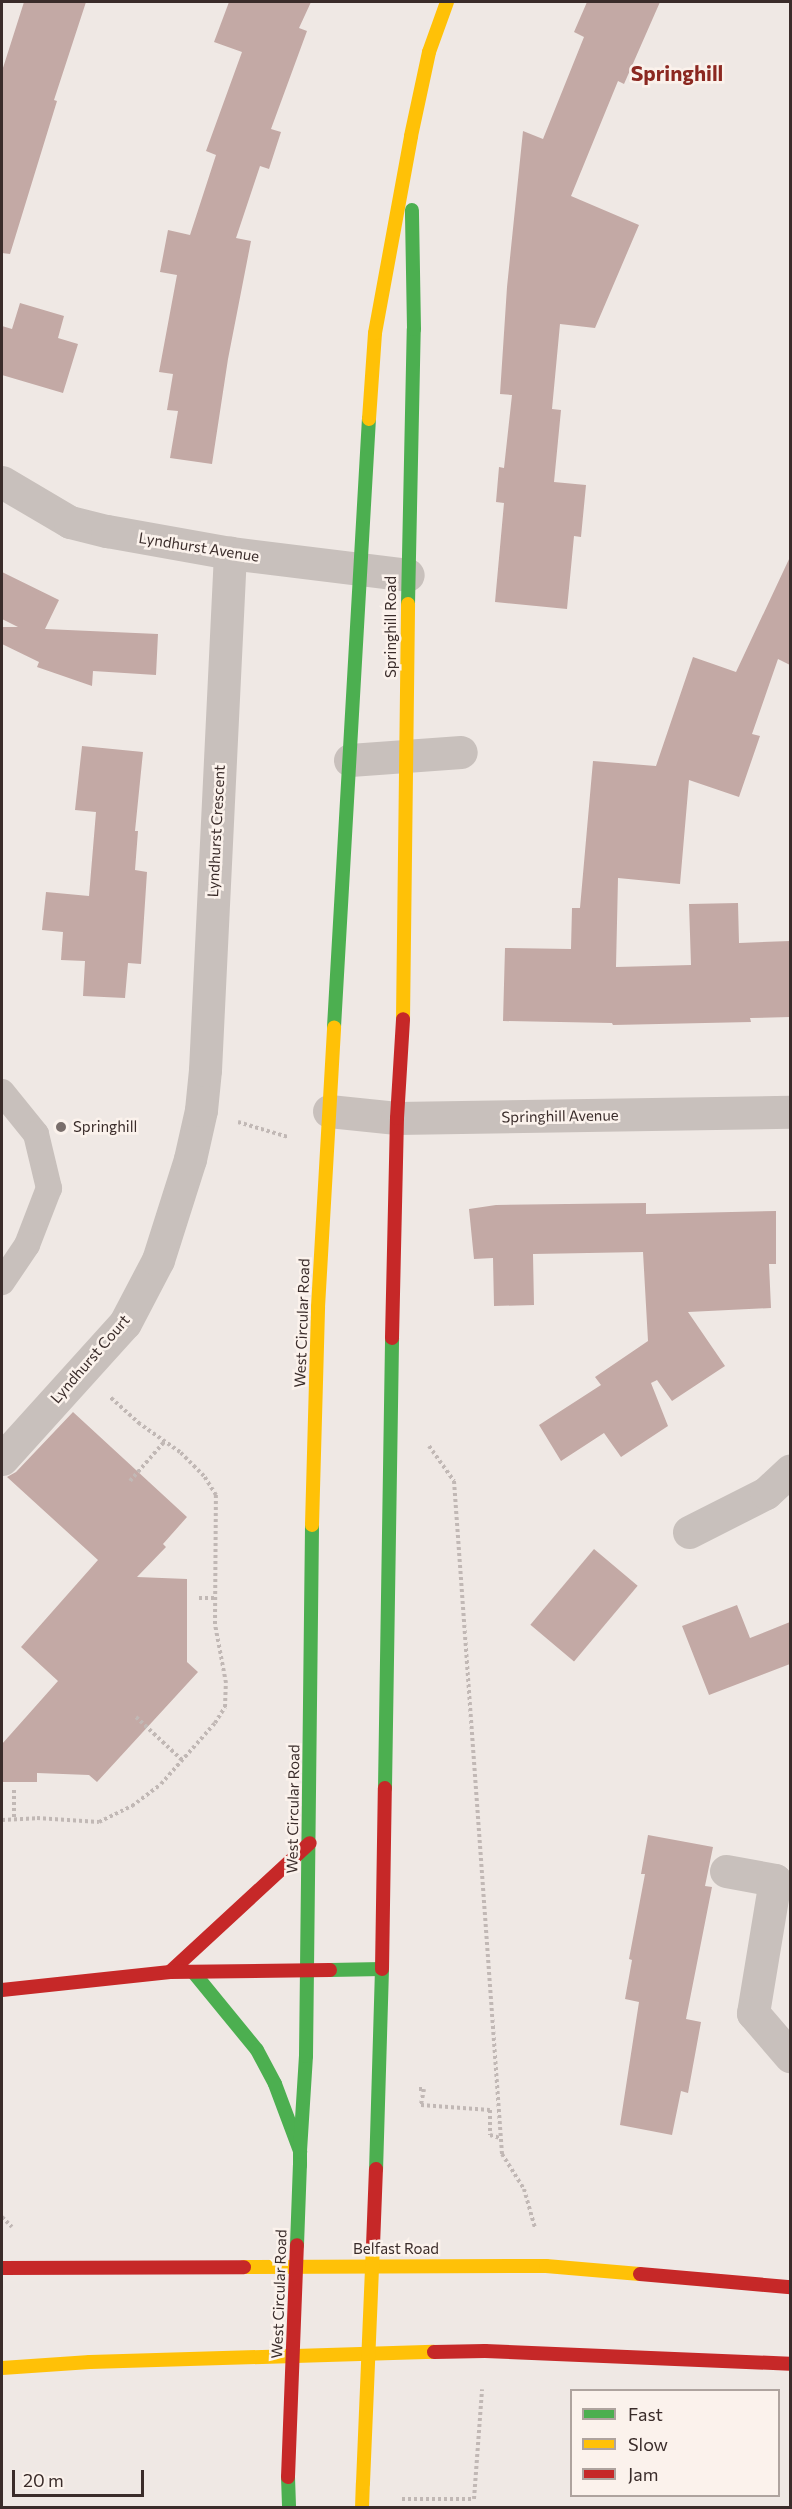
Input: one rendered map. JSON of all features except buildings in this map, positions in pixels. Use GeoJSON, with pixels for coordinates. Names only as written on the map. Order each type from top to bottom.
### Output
{"type":"FeatureCollection","features":[{"type":"Feature","properties":{"kind":"main road","name":"Springhill Road"},"geometry":{"type":"LineString","coordinates":[[329,1111],[375,333],[411,136],[429,52],[447,2]]}},
{"type":"Feature","properties":{"kind":"main road","name":"Springhill Road"},"geometry":{"type":"LineString","coordinates":[[397,1118],[404,996],[408,575],[414,329],[411,136]]}},
{"type":"Feature","properties":{"kind":"main road","name":"West Circular Road"},"geometry":{"type":"LineString","coordinates":[[289,2508],[288,2477],[300,2151],[306,2056],[313,1491],[318,1307],[329,1111]]}},
{"type":"Feature","properties":{"kind":"main road"},"geometry":{"type":"LineString","coordinates":[[362,2504],[380,2087],[382,1889],[389,1684],[387,1539],[397,1118]]}},
{"type":"Feature","properties":{"kind":"main road"},"geometry":{"type":"LineString","coordinates":[[170,1972],[310,1843]]}},
{"type":"Feature","properties":{"kind":"main road"},"geometry":{"type":"LineString","coordinates":[[2,1990],[170,1972],[382,1969]]}},
{"type":"Feature","properties":{"kind":"main road"},"geometry":{"type":"LineString","coordinates":[[194,1973],[257,2050],[275,2084],[300,2151]]}},
{"type":"Feature","properties":{"kind":"main road","name":"Belfast Road"},"geometry":{"type":"LineString","coordinates":[[2,2268],[546,2266],[790,2287]]}},
{"type":"Feature","properties":{"kind":"main road"},"geometry":{"type":"LineString","coordinates":[[2,2368],[90,2362],[485,2351],[790,2364]]}},
{"type":"Feature","properties":{"kind":"street","name":"Lyndhurst Avenue"},"geometry":{"type":"LineString","coordinates":[[2,482],[70,522],[230,553],[408,575]]}},
{"type":"Feature","properties":{"kind":"street","name":"Lyndhurst Crescent"},"geometry":{"type":"LineString","coordinates":[[201,1110],[230,553]]}},
{"type":"Feature","properties":{"kind":"street"},"geometry":{"type":"LineString","coordinates":[[350,760],[461,752]]}},
{"type":"Feature","properties":{"kind":"street","name":"Lyndhurst Court"},"geometry":{"type":"LineString","coordinates":[[2,1459],[125,1323],[158,1260],[190,1159],[201,1110]]}},
{"type":"Feature","properties":{"kind":"street","name":"Springhill Avenue"},"geometry":{"type":"LineString","coordinates":[[329,1111],[397,1118],[790,1112]]}},
{"type":"Feature","properties":{"kind":"street"},"geometry":{"type":"LineString","coordinates":[[689,1532],[766,1493],[790,1471]]}},
{"type":"Feature","properties":{"kind":"street"},"geometry":{"type":"LineString","coordinates":[[726,1871],[775,1880],[753,2013],[790,2056]]}},
{"type":"Feature","properties":{"kind":"lane"},"geometry":{"type":"LineString","coordinates":[[2,1092],[36,1134],[49,1188],[27,1245],[2,1282]]}},
{"type":"Feature","properties":{"kind":"path"},"geometry":{"type":"LineString","coordinates":[[201,1110],[326,1149]]}},
{"type":"Feature","properties":{"kind":"path"},"geometry":{"type":"LineString","coordinates":[[2,1820],[37,1818],[99,1822],[132,1806],[160,1784],[183,1760],[215,1724],[225,1707],[226,1683],[215,1624],[216,1495],[204,1476],[180,1452],[140,1424],[81,1371]]}},
{"type":"Feature","properties":{"kind":"path"},"geometry":{"type":"LineString","coordinates":[[390,1392],[454,1481],[500,2138],[502,2154],[524,2189],[546,2266]]}},
{"type":"Feature","properties":{"kind":"path"},"geometry":{"type":"LineString","coordinates":[[130,1480],[164,1442]]}},
{"type":"Feature","properties":{"kind":"path"},"geometry":{"type":"LineString","coordinates":[[198,1598],[215,1598]]}},
{"type":"Feature","properties":{"kind":"path"},"geometry":{"type":"LineString","coordinates":[[136,1718],[183,1760]]}},
{"type":"Feature","properties":{"kind":"path"},"geometry":{"type":"LineString","coordinates":[[14,1790],[14,1819]]}},
{"type":"Feature","properties":{"kind":"path"},"geometry":{"type":"LineString","coordinates":[[380,2087],[424,2089],[421,2105],[490,2110],[490,2135],[500,2138]]}},
{"type":"Feature","properties":{"kind":"path"},"geometry":{"type":"LineString","coordinates":[[362,2504],[474,2499],[485,2351]]}},
{"type":"Feature","properties":{"kind":"traffic: fast"},"geometry":{"type":"LineString","coordinates":[[408,604],[414,329],[412,210]]}},
{"type":"Feature","properties":{"kind":"traffic: fast"},"geometry":{"type":"LineString","coordinates":[[334,1027],[369,419]]}},
{"type":"Feature","properties":{"kind":"traffic: fast"},"geometry":{"type":"LineString","coordinates":[[385,1788],[392,1338]]}},
{"type":"Feature","properties":{"kind":"traffic: fast"},"geometry":{"type":"LineString","coordinates":[[300,2151],[306,2056],[312,1525]]}},
{"type":"Feature","properties":{"kind":"traffic: fast"},"geometry":{"type":"LineString","coordinates":[[330,1970],[382,1969],[376,2169]]}},
{"type":"Feature","properties":{"kind":"traffic: fast"},"geometry":{"type":"LineString","coordinates":[[194,1973],[257,2050],[275,2084],[300,2151],[300,2165]]}},
{"type":"Feature","properties":{"kind":"traffic: fast"},"geometry":{"type":"LineString","coordinates":[[297,2245],[300,2165]]}},
{"type":"Feature","properties":{"kind":"traffic: fast"},"geometry":{"type":"LineString","coordinates":[[288,2477],[289,2508]]}},
{"type":"Feature","properties":{"kind":"traffic: slow"},"geometry":{"type":"LineString","coordinates":[[369,419],[375,333],[411,136],[429,52],[447,2]]}},
{"type":"Feature","properties":{"kind":"traffic: slow"},"geometry":{"type":"LineString","coordinates":[[403,1019],[408,604]]}},
{"type":"Feature","properties":{"kind":"traffic: slow"},"geometry":{"type":"LineString","coordinates":[[312,1525],[318,1307],[334,1027]]}},
{"type":"Feature","properties":{"kind":"traffic: slow"},"geometry":{"type":"LineString","coordinates":[[363,2483],[373,2246]]}},
{"type":"Feature","properties":{"kind":"traffic: slow"},"geometry":{"type":"LineString","coordinates":[[244,2267],[546,2266],[640,2274]]}},
{"type":"Feature","properties":{"kind":"traffic: slow"},"geometry":{"type":"LineString","coordinates":[[2,2368],[90,2362],[434,2352]]}},
{"type":"Feature","properties":{"kind":"traffic: slow"},"geometry":{"type":"LineString","coordinates":[[362,2508],[363,2483]]}},
{"type":"Feature","properties":{"kind":"traffic: jam"},"geometry":{"type":"LineString","coordinates":[[392,1338],[397,1118],[403,1019]]}},
{"type":"Feature","properties":{"kind":"traffic: jam"},"geometry":{"type":"LineString","coordinates":[[382,1969],[385,1788]]}},
{"type":"Feature","properties":{"kind":"traffic: jam"},"geometry":{"type":"LineString","coordinates":[[170,1972],[310,1843]]}},
{"type":"Feature","properties":{"kind":"traffic: jam"},"geometry":{"type":"LineString","coordinates":[[2,1990],[170,1972],[330,1970]]}},
{"type":"Feature","properties":{"kind":"traffic: jam"},"geometry":{"type":"LineString","coordinates":[[373,2246],[376,2169]]}},
{"type":"Feature","properties":{"kind":"traffic: jam"},"geometry":{"type":"LineString","coordinates":[[288,2477],[297,2245]]}},
{"type":"Feature","properties":{"kind":"traffic: jam"},"geometry":{"type":"LineString","coordinates":[[2,2268],[244,2267]]}},
{"type":"Feature","properties":{"kind":"traffic: jam"},"geometry":{"type":"LineString","coordinates":[[640,2274],[790,2287]]}},
{"type":"Feature","properties":{"kind":"traffic: jam"},"geometry":{"type":"LineString","coordinates":[[434,2352],[485,2351],[790,2364]]}},
{"type":"Feature","properties":{"kind":"place","name":"Springhill"},"geometry":{"type":"Point","coordinates":[61,1127]}},
{"type":"Feature","properties":{"kind":"district","name":"Springhill"},"geometry":{"type":"Point","coordinates":[677,73]}}]}
